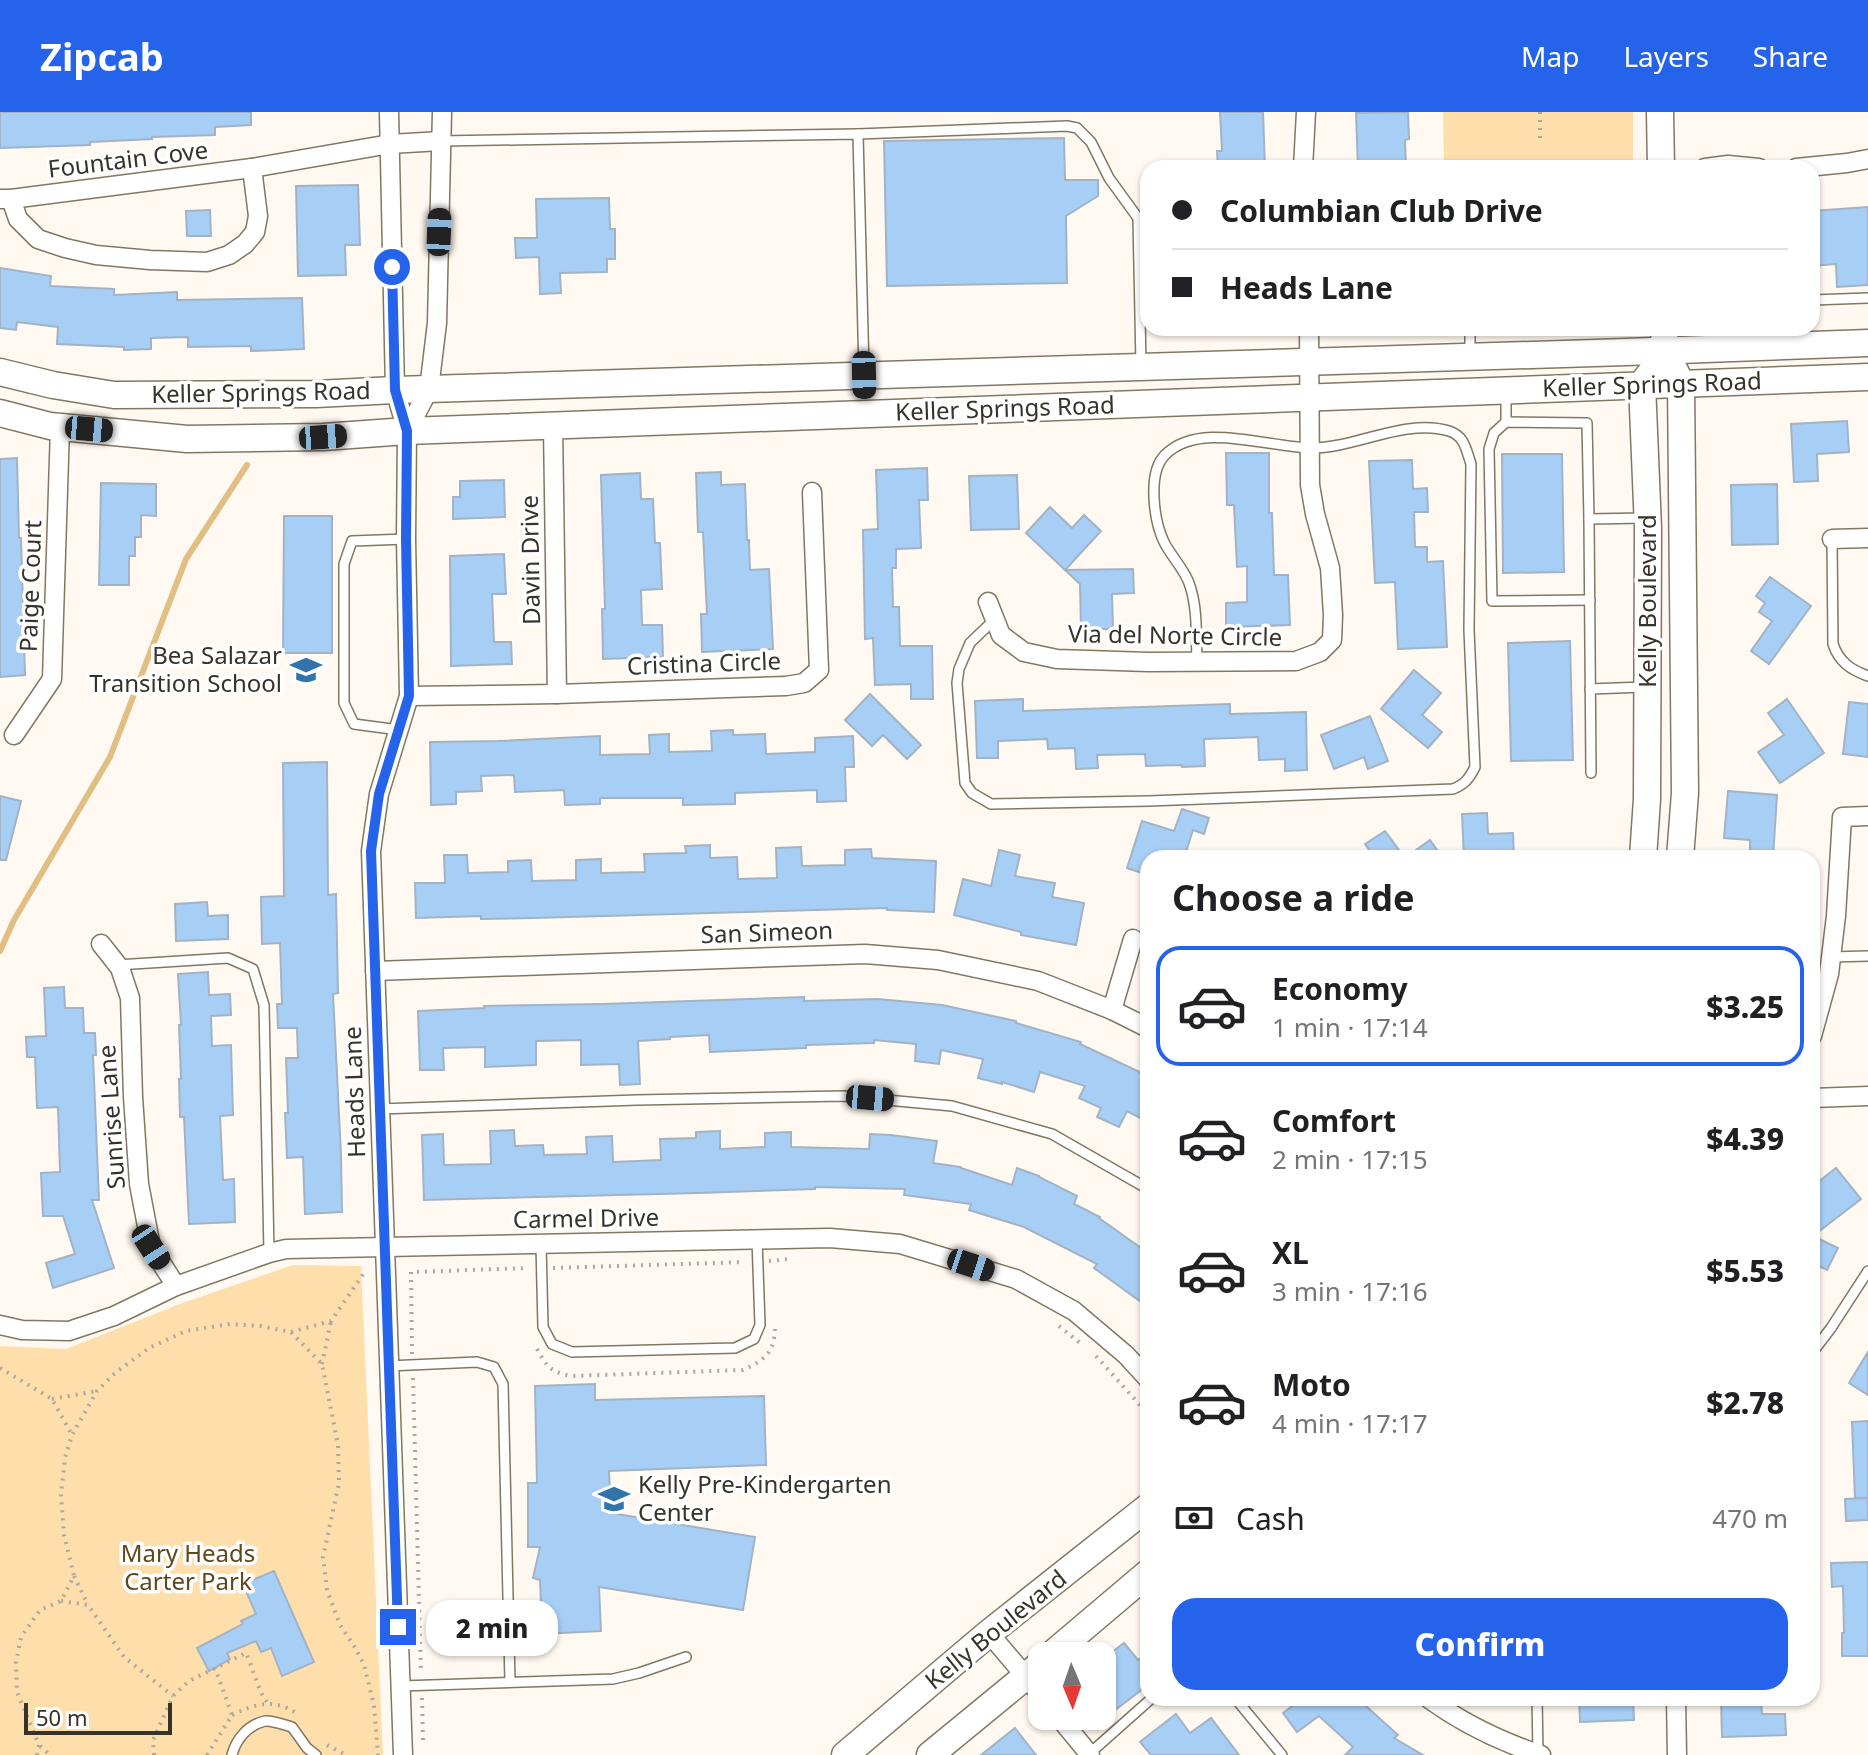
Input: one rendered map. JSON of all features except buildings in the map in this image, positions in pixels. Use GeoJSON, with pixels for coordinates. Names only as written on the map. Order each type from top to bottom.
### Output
{"type":"FeatureCollection","features":[{"type":"Feature","properties":{"kind":"main road"},"geometry":{"type":"LineString","coordinates":[[1660,112],[1661,160]]}},
{"type":"Feature","properties":{"kind":"main road"},"geometry":{"type":"LineString","coordinates":[[1642,384],[1665,340]]}},
{"type":"Feature","properties":{"kind":"main road","name":"Keller Springs Road"},"geometry":{"type":"LineString","coordinates":[[0,372],[114,395],[316,394],[1470,357],[1665,340],[1868,343]]}},
{"type":"Feature","properties":{"kind":"main road","name":"Kelly Boulevard"},"geometry":{"type":"LineString","coordinates":[[1665,340],[1681,383],[1685,793],[1681,850]]}},
{"type":"Feature","properties":{"kind":"main road"},"geometry":{"type":"LineString","coordinates":[[864,375],[865,414]]}},
{"type":"Feature","properties":{"kind":"main road","name":"Keller Springs Road"},"geometry":{"type":"LineString","coordinates":[[0,413],[60,427],[187,439],[323,437],[407,431],[1868,377]]}},
{"type":"Feature","properties":{"kind":"main road","name":"Kelly Boulevard"},"geometry":{"type":"LineString","coordinates":[[1642,384],[1648,518],[1647,799],[1644,850]]}},
{"type":"Feature","properties":{"kind":"main road"},"geometry":{"type":"LineString","coordinates":[[1648,687],[1684,686]]}},
{"type":"Feature","properties":{"kind":"main road","name":"Kelly Boulevard"},"geometry":{"type":"LineString","coordinates":[[845,1755],[989,1633],[1140,1513]]}},
{"type":"Feature","properties":{"kind":"main road"},"geometry":{"type":"LineString","coordinates":[[1067,1642],[1140,1580]]}},
{"type":"Feature","properties":{"kind":"main road"},"geometry":{"type":"LineString","coordinates":[[930,1755],[1028,1684]]}},
{"type":"Feature","properties":{"kind":"street"},"geometry":{"type":"LineString","coordinates":[[389,112],[395,390],[407,431]]}},
{"type":"Feature","properties":{"kind":"street"},"geometry":{"type":"LineString","coordinates":[[407,431],[429,389],[437,323],[442,112]]}},
{"type":"Feature","properties":{"kind":"street"},"geometry":{"type":"LineString","coordinates":[[1303,160],[1306,112]]}},
{"type":"Feature","properties":{"kind":"street","name":"Fountain Cove"},"geometry":{"type":"LineString","coordinates":[[252,168],[258,216],[255,232],[229,255],[207,262],[96,255],[65,248],[38,239],[18,219],[6,199],[252,168],[390,144],[441,141]]}},
{"type":"Feature","properties":{"kind":"street"},"geometry":{"type":"LineString","coordinates":[[1820,166],[1868,159]]}},
{"type":"Feature","properties":{"kind":"street","name":"Via del Norte Circle"},"geometry":{"type":"LineString","coordinates":[[991,611],[1001,635],[1024,652],[1057,659],[1296,661],[1320,652],[1332,640],[1333,615],[1330,568],[1310,485],[1309,336]]}},
{"type":"Feature","properties":{"kind":"street","name":"Davin Drive"},"geometry":{"type":"LineString","coordinates":[[553,426],[557,694]]}},
{"type":"Feature","properties":{"kind":"street","name":"Paige Court"},"geometry":{"type":"LineString","coordinates":[[14,735],[52,679],[60,427]]}},
{"type":"Feature","properties":{"kind":"street","name":"Heads Lane"},"geometry":{"type":"LineString","coordinates":[[403,1755],[371,851],[379,794],[409,696],[407,431]]}},
{"type":"Feature","properties":{"kind":"street","name":"Cristina Circle"},"geometry":{"type":"LineString","coordinates":[[409,696],[557,694],[804,683],[819,670],[812,492]]}},
{"type":"Feature","properties":{"kind":"street"},"geometry":{"type":"LineString","coordinates":[[1832,539],[1868,538]]}},
{"type":"Feature","properties":{"kind":"street"},"geometry":{"type":"LineString","coordinates":[[1820,1007],[1829,974],[1836,916],[1842,817],[1868,816]]}},
{"type":"Feature","properties":{"kind":"street"},"geometry":{"type":"LineString","coordinates":[[1112,1010],[1133,939]]}},
{"type":"Feature","properties":{"kind":"street","name":"Sunrise Lane"},"geometry":{"type":"LineString","coordinates":[[101,944],[120,968],[130,998],[133,1097],[143,1211],[151,1247],[176,1286]]}},
{"type":"Feature","properties":{"kind":"street","name":"San Simeon"},"geometry":{"type":"LineString","coordinates":[[375,971],[865,954],[938,960],[1038,981],[1140,1024]]}},
{"type":"Feature","properties":{"kind":"street"},"geometry":{"type":"LineString","coordinates":[[1820,1098],[1868,1096]]}},
{"type":"Feature","properties":{"kind":"street","name":"Carmel Drive"},"geometry":{"type":"LineString","coordinates":[[0,1325],[22,1330],[69,1331],[114,1316],[176,1286],[286,1249],[830,1238],[900,1244],[1016,1279],[1074,1311],[1140,1370]]}},
{"type":"Feature","properties":{"kind":"street"},"geometry":{"type":"LineString","coordinates":[[989,1633],[1028,1670]]}},
{"type":"Feature","properties":{"kind":"street"},"geometry":{"type":"LineString","coordinates":[[1439,1706],[1508,1744],[1539,1754]]}},
{"type":"Feature","properties":{"kind":"street"},"geometry":{"type":"LineString","coordinates":[[1676,1706],[1677,1755]]}},
{"type":"Feature","properties":{"kind":"street"},"geometry":{"type":"LineString","coordinates":[[1070,1730],[1090,1754]]}},
{"type":"Feature","properties":{"kind":"lane"},"geometry":{"type":"LineString","coordinates":[[441,141],[1077,128],[1091,142],[1109,178],[1138,218],[1140,317]]}},
{"type":"Feature","properties":{"kind":"lane"},"geometry":{"type":"LineString","coordinates":[[858,134],[864,375]]}},
{"type":"Feature","properties":{"kind":"lane"},"geometry":{"type":"LineString","coordinates":[[1820,300],[1868,298]]}},
{"type":"Feature","properties":{"kind":"lane"},"geometry":{"type":"LineString","coordinates":[[1140,336],[1141,367]]}},
{"type":"Feature","properties":{"kind":"lane"},"geometry":{"type":"LineString","coordinates":[[1470,336],[1470,357]]}},
{"type":"Feature","properties":{"kind":"lane"},"geometry":{"type":"LineString","coordinates":[[1506,390],[1506,422]]}},
{"type":"Feature","properties":{"kind":"lane"},"geometry":{"type":"LineString","coordinates":[[1590,600],[1492,601],[1489,449],[1494,433],[1506,422],[1587,423],[1590,600],[1591,773]]}},
{"type":"Feature","properties":{"kind":"lane"},"geometry":{"type":"LineString","coordinates":[[991,611],[970,643],[959,669],[957,683],[965,783],[972,793],[991,804],[1453,789],[1465,784],[1475,767],[1469,630],[1471,464],[1464,440],[1453,432],[1439,429],[1412,429],[1332,447],[1310,448],[1199,438],[1163,456],[1154,481],[1155,515],[1164,541],[1189,583],[1194,608],[1197,662]]}},
{"type":"Feature","properties":{"kind":"lane"},"geometry":{"type":"LineString","coordinates":[[1589,519],[1648,518]]}},
{"type":"Feature","properties":{"kind":"lane"},"geometry":{"type":"LineString","coordinates":[[399,730],[354,724],[344,703],[344,564],[352,541],[406,539]]}},
{"type":"Feature","properties":{"kind":"lane"},"geometry":{"type":"LineString","coordinates":[[1832,539],[1833,644],[1837,656],[1852,671],[1868,676]]}},
{"type":"Feature","properties":{"kind":"lane"},"geometry":{"type":"LineString","coordinates":[[1590,689],[1648,687]]}},
{"type":"Feature","properties":{"kind":"lane"},"geometry":{"type":"LineString","coordinates":[[1831,957],[1868,956]]}},
{"type":"Feature","properties":{"kind":"lane"},"geometry":{"type":"LineString","coordinates":[[117,965],[228,958],[253,969],[264,1005],[269,1253]]}},
{"type":"Feature","properties":{"kind":"lane"},"geometry":{"type":"LineString","coordinates":[[379,1109],[843,1096],[952,1106],[1052,1134],[1140,1184]]}},
{"type":"Feature","properties":{"kind":"lane"},"geometry":{"type":"LineString","coordinates":[[541,1244],[543,1327],[552,1344],[572,1352],[735,1348],[754,1339],[760,1325],[757,1239]]}},
{"type":"Feature","properties":{"kind":"lane"},"geometry":{"type":"LineString","coordinates":[[1820,1342],[1868,1271]]}},
{"type":"Feature","properties":{"kind":"lane"},"geometry":{"type":"LineString","coordinates":[[388,1366],[477,1362],[494,1367],[503,1384],[510,1682]]}},
{"type":"Feature","properties":{"kind":"lane"},"geometry":{"type":"LineString","coordinates":[[400,1686],[613,1679],[686,1657]]}},
{"type":"Feature","properties":{"kind":"lane"},"geometry":{"type":"LineString","coordinates":[[1090,1754],[1143,1706]]}},
{"type":"Feature","properties":{"kind":"lane"},"geometry":{"type":"LineString","coordinates":[[1242,1706],[1282,1755]]}},
{"type":"Feature","properties":{"kind":"lane"},"geometry":{"type":"LineString","coordinates":[[1537,1706],[1539,1754]]}},
{"type":"Feature","properties":{"kind":"lane"},"geometry":{"type":"LineString","coordinates":[[232,1755],[233,1748],[245,1731],[267,1720],[292,1727],[316,1755]]}},
{"type":"Feature","properties":{"kind":"lane"},"geometry":{"type":"LineString","coordinates":[[298,1755],[307,1748]]}},
{"type":"Feature","properties":{"kind":"path"},"geometry":{"type":"LineString","coordinates":[[1540,112],[1540,139]]}},
{"type":"Feature","properties":{"kind":"path"},"geometry":{"type":"LineString","coordinates":[[423,1741],[411,1272],[796,1259]]}},
{"type":"Feature","properties":{"kind":"path"},"geometry":{"type":"LineString","coordinates":[[364,1273],[331,1321],[322,1364],[338,1445],[339,1483],[323,1557],[327,1590],[340,1625],[364,1665],[374,1705],[376,1754]]}},
{"type":"Feature","properties":{"kind":"path"},"geometry":{"type":"LineString","coordinates":[[173,1696],[124,1657],[88,1605],[74,1576],[64,1535],[61,1495],[65,1458],[72,1435],[97,1391],[115,1373],[149,1348],[186,1331],[230,1324],[291,1332],[331,1321]]}},
{"type":"Feature","properties":{"kind":"path"},"geometry":{"type":"LineString","coordinates":[[1059,1326],[1083,1346]]}},
{"type":"Feature","properties":{"kind":"path"},"geometry":{"type":"LineString","coordinates":[[291,1332],[322,1364]]}},
{"type":"Feature","properties":{"kind":"path"},"geometry":{"type":"LineString","coordinates":[[1096,1356],[1140,1405]]}},
{"type":"Feature","properties":{"kind":"path"},"geometry":{"type":"LineString","coordinates":[[0,1368],[52,1399],[72,1435]]}},
{"type":"Feature","properties":{"kind":"path"},"geometry":{"type":"LineString","coordinates":[[52,1399],[97,1391]]}},
{"type":"Feature","properties":{"kind":"path"},"geometry":{"type":"LineString","coordinates":[[61,1601],[74,1576]]}},
{"type":"Feature","properties":{"kind":"path"},"geometry":{"type":"LineString","coordinates":[[50,1755],[39,1745],[17,1692],[16,1663],[21,1637],[40,1610],[61,1601],[88,1605]]}},
{"type":"Feature","properties":{"kind":"path"},"geometry":{"type":"LineString","coordinates":[[154,1755],[153,1740],[173,1696],[189,1681],[246,1653],[267,1702]]}},
{"type":"Feature","properties":{"kind":"path"},"geometry":{"type":"LineString","coordinates":[[207,1755],[232,1715],[215,1668]]}},
{"type":"Feature","properties":{"kind":"path"},"geometry":{"type":"LineString","coordinates":[[37,1755],[39,1745]]}},
{"type":"Feature","properties":{"kind":"green space"},"geometry":{"type":"Polygon","coordinates":[[[1443,112],[1633,112],[1633,160],[1444,160],[1443,112]]]}},
{"type":"Feature","properties":{"kind":"green space","name":"Mary Heads Carter Park"},"geometry":{"type":"Polygon","coordinates":[[[293,1265],[361,1266],[383,1755],[0,1755],[0,1346],[66,1349],[185,1302],[293,1265]]]}},
{"type":"Feature","properties":{"kind":"waterway"},"geometry":{"type":"LineString","coordinates":[[0,951],[14,920],[110,757],[186,559],[247,465]]}},
{"type":"Feature","properties":{"kind":"place","name":"Bea Salazar Transition School"},"geometry":{"type":"Point","coordinates":[306,670]}},
{"type":"Feature","properties":{"kind":"place","name":"Kelly Pre-Kindergarten Center"},"geometry":{"type":"Point","coordinates":[614,1499]}},
{"type":"Feature","properties":{"kind":"route"},"geometry":{"type":"LineString","coordinates":[[392,267],[395,390],[407,431],[409,696],[379,794],[371,851],[398,1627]]}}]}
